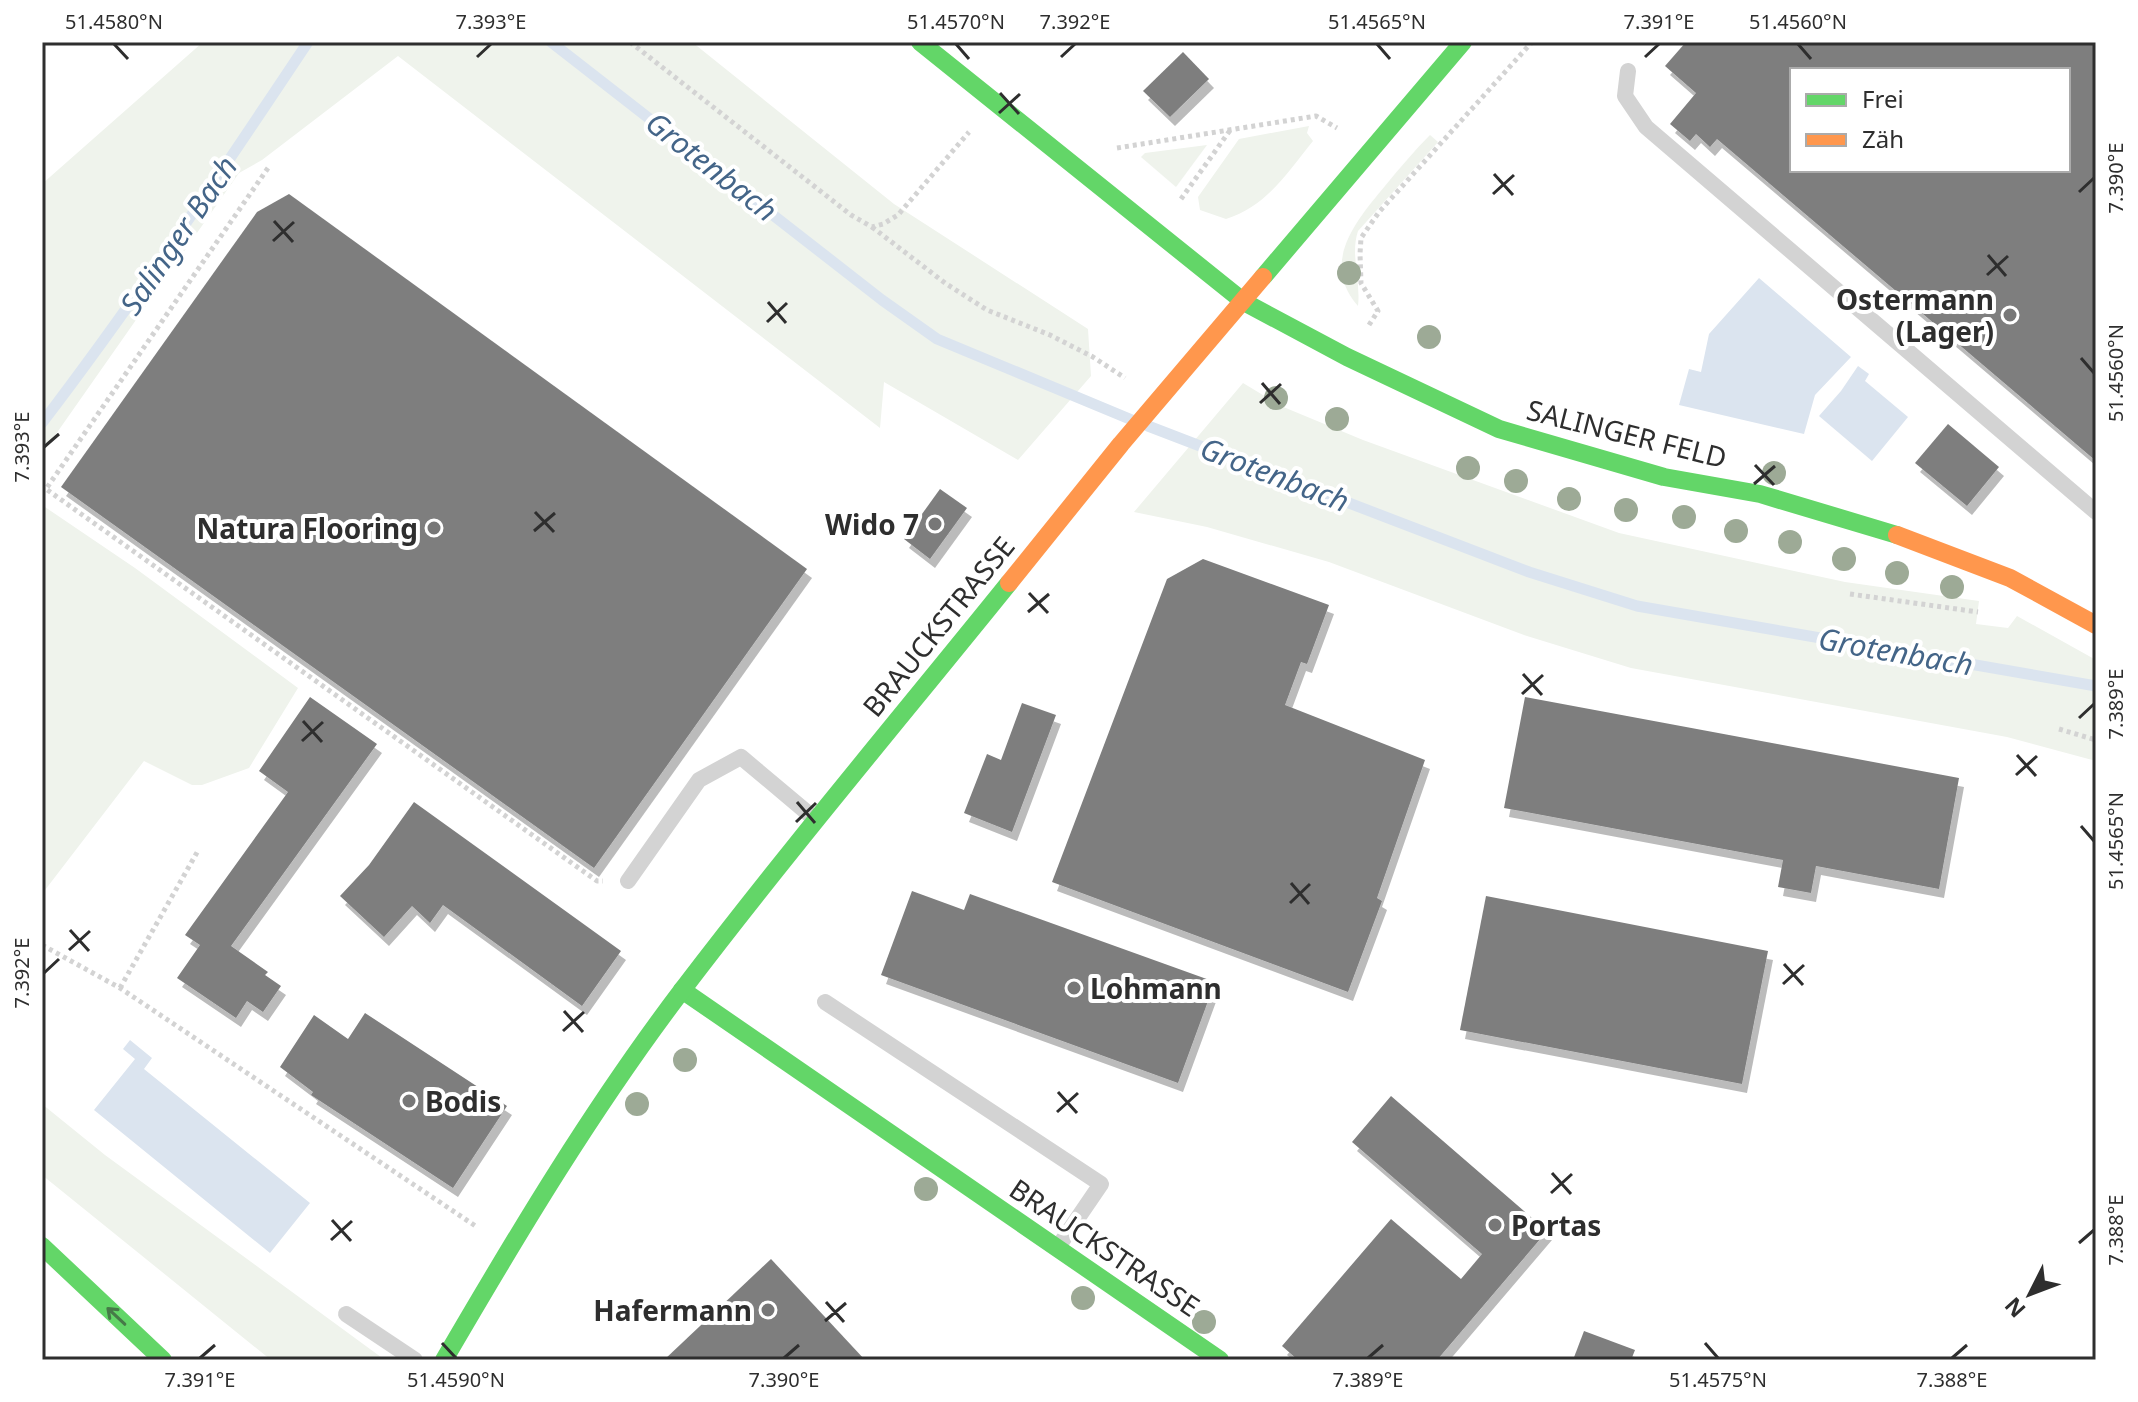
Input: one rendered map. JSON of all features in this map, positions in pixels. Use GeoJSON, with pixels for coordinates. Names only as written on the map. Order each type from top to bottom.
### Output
{"type":"FeatureCollection","features":[{"type":"Feature","properties":{"kind":"main road"},"geometry":{"type":"LineString","coordinates":[[920,42],[1244,302]]}},
{"type":"Feature","properties":{"kind":"main road","name":"BRAUCKSTRASSE"},"geometry":{"type":"LineString","coordinates":[[444,1360],[509,1249],[599,1109],[682,990],[1121,444],[1463,42]]}},
{"type":"Feature","properties":{"kind":"main road","name":"SALINGER FELD"},"geometry":{"type":"LineString","coordinates":[[1244,302],[1347,357],[1499,429],[1664,477],[1760,494],[1877,527],[2010,578],[2096,625]]}},
{"type":"Feature","properties":{"kind":"main road","name":"BRAUCKSTRASSE"},"geometry":{"type":"LineString","coordinates":[[682,990],[1220,1360]]}},
{"type":"Feature","properties":{"kind":"main road"},"geometry":{"type":"LineString","coordinates":[[42,1246],[163,1360]]}},
{"type":"Feature","properties":{"kind":"lane"},"geometry":{"type":"LineString","coordinates":[[1628,71],[1625,96],[1646,127],[2096,512]]}},
{"type":"Feature","properties":{"kind":"lane"},"geometry":{"type":"LineString","coordinates":[[628,881],[699,780],[741,757],[817,821]]}},
{"type":"Feature","properties":{"kind":"lane"},"geometry":{"type":"LineString","coordinates":[[825,1002],[1101,1184],[1057,1248]]}},
{"type":"Feature","properties":{"kind":"lane"},"geometry":{"type":"LineString","coordinates":[[346,1314],[415,1360]]}},
{"type":"Feature","properties":{"kind":"path"},"geometry":{"type":"LineString","coordinates":[[630,42],[851,215],[872,227],[945,283],[987,310],[1050,335],[1093,357],[1159,401]]}},
{"type":"Feature","properties":{"kind":"path"},"geometry":{"type":"LineString","coordinates":[[1347,357],[1378,311],[1361,283],[1361,238],[1379,212],[1532,42]]}},
{"type":"Feature","properties":{"kind":"path"},"geometry":{"type":"LineString","coordinates":[[872,227],[898,215],[995,101]]}},
{"type":"Feature","properties":{"kind":"path"},"geometry":{"type":"LineString","coordinates":[[1074,164],[1119,147],[1316,116],[1372,149]]}},
{"type":"Feature","properties":{"kind":"path"},"geometry":{"type":"LineString","coordinates":[[1160,235],[1231,128]]}},
{"type":"Feature","properties":{"kind":"path"},"geometry":{"type":"LineString","coordinates":[[268,168],[46,489],[597,881],[628,881]]}},
{"type":"Feature","properties":{"kind":"path"},"geometry":{"type":"LineString","coordinates":[[1850,594],[1992,612],[2010,578]]}},
{"type":"Feature","properties":{"kind":"path"},"geometry":{"type":"LineString","coordinates":[[2059,729],[2096,740]]}},
{"type":"Feature","properties":{"kind":"path"},"geometry":{"type":"LineString","coordinates":[[120,988],[199,849]]}},
{"type":"Feature","properties":{"kind":"path"},"geometry":{"type":"LineString","coordinates":[[42,945],[120,988],[509,1249]]}},
{"type":"Feature","properties":{"kind":"shaded area"},"geometry":{"type":"Polygon","coordinates":[[[203,42],[692,42],[894,204],[1088,329],[1091,376],[1018,460],[884,382],[880,428],[398,56],[262,160],[239,173],[42,454],[42,184],[203,42]]]}},
{"type":"Feature","properties":{"kind":"shaded area"},"geometry":{"type":"Polygon","coordinates":[[[1309,126],[1307,133],[1313,141],[1265,197],[1226,219],[1200,210],[1198,197],[1239,139],[1309,126]]]}},
{"type":"Feature","properties":{"kind":"shaded area"},"geometry":{"type":"Polygon","coordinates":[[[1430,135],[1438,142],[1358,231],[1355,249],[1358,306],[1347,290],[1342,274],[1346,243],[1363,213],[1430,135]]]}},
{"type":"Feature","properties":{"kind":"shaded area"},"geometry":{"type":"Polygon","coordinates":[[[1207,145],[1176,187],[1141,157],[1145,153],[1207,145]]]}},
{"type":"Feature","properties":{"kind":"shaded area"},"geometry":{"type":"Polygon","coordinates":[[[1759,278],[1851,357],[1815,395],[1804,434],[1679,405],[1689,369],[1701,372],[1709,334],[1759,278]]]}},
{"type":"Feature","properties":{"kind":"shaded area"},"geometry":{"type":"Polygon","coordinates":[[[1858,366],[1869,374],[1865,381],[1908,417],[1872,461],[1819,416],[1858,366]]]}},
{"type":"Feature","properties":{"kind":"shaded area"},"geometry":{"type":"Polygon","coordinates":[[[1243,383],[1281,406],[1363,440],[1619,533],[1845,582],[1979,601],[1976,624],[2008,628],[2017,616],[2096,660],[2096,761],[2007,737],[1631,668],[1527,636],[1329,562],[1207,527],[1134,512],[1243,383]]]}},
{"type":"Feature","properties":{"kind":"shaded area"},"geometry":{"type":"Polygon","coordinates":[[[42,505],[135,568],[298,688],[249,768],[202,785],[192,785],[144,761],[42,894],[42,505]]]}},
{"type":"Feature","properties":{"kind":"shaded area"},"geometry":{"type":"Polygon","coordinates":[[[130,1040],[152,1058],[144,1069],[310,1203],[270,1253],[94,1110],[135,1059],[123,1049],[130,1040]]]}},
{"type":"Feature","properties":{"kind":"shaded area"},"geometry":{"type":"Polygon","coordinates":[[[42,1104],[105,1155],[385,1360],[271,1360],[42,1175],[42,1104]]]}},
{"type":"Feature","properties":{"kind":"building","name":"Ostermann (Lager)"},"geometry":{"type":"Polygon","coordinates":[[[1686,42],[2096,42],[2096,461],[1717,139],[1710,147],[1696,134],[1690,141],[1670,124],[1696,93],[1665,66],[1686,42]]]}},
{"type":"Feature","properties":{"kind":"building"},"geometry":{"type":"Polygon","coordinates":[[[1183,52],[1209,79],[1170,117],[1143,91],[1183,52]]]}},
{"type":"Feature","properties":{"kind":"building","name":"Natura Flooring"},"geometry":{"type":"Polygon","coordinates":[[[289,194],[807,569],[594,868],[61,487],[257,212],[289,194]]]}},
{"type":"Feature","properties":{"kind":"building"},"geometry":{"type":"Polygon","coordinates":[[[1948,424],[1999,467],[1967,506],[1915,463],[1948,424]]]}},
{"type":"Feature","properties":{"kind":"building","name":"Wido 7"},"geometry":{"type":"Polygon","coordinates":[[[940,489],[967,508],[930,559],[904,539],[940,489]]]}},
{"type":"Feature","properties":{"kind":"building"},"geometry":{"type":"Polygon","coordinates":[[[1203,559],[1329,605],[1307,664],[1301,662],[1285,705],[1425,760],[1377,898],[1382,901],[1348,992],[1052,882],[1167,579],[1203,559]]]}},
{"type":"Feature","properties":{"kind":"building"},"geometry":{"type":"Polygon","coordinates":[[[310,697],[377,744],[231,946],[268,972],[265,975],[281,986],[263,1012],[247,1001],[236,1018],[177,978],[200,945],[185,935],[288,792],[259,771],[310,697]]]}},
{"type":"Feature","properties":{"kind":"building"},"geometry":{"type":"Polygon","coordinates":[[[1525,697],[1959,778],[1939,889],[1816,866],[1811,893],[1778,887],[1783,860],[1504,808],[1525,697]]]}},
{"type":"Feature","properties":{"kind":"building"},"geometry":{"type":"Polygon","coordinates":[[[1022,703],[1056,715],[1012,832],[964,813],[987,754],[1001,760],[1022,703]]]}},
{"type":"Feature","properties":{"kind":"building"},"geometry":{"type":"Polygon","coordinates":[[[414,802],[621,951],[582,1006],[443,905],[430,923],[412,906],[384,937],[340,896],[369,865],[414,802]]]}},
{"type":"Feature","properties":{"kind":"building","name":"Lohmann"},"geometry":{"type":"Polygon","coordinates":[[[912,891],[964,910],[970,894],[1215,982],[1178,1083],[881,975],[912,891]]]}},
{"type":"Feature","properties":{"kind":"building"},"geometry":{"type":"Polygon","coordinates":[[[1486,896],[1768,951],[1742,1084],[1460,1030],[1486,896]]]}},
{"type":"Feature","properties":{"kind":"building","name":"Bodis"},"geometry":{"type":"Polygon","coordinates":[[[365,1013],[507,1106],[453,1188],[311,1095],[313,1092],[280,1067],[314,1015],[348,1039],[365,1013]]]}},
{"type":"Feature","properties":{"kind":"building","name":"Portas"},"geometry":{"type":"Polygon","coordinates":[[[1391,1096],[1547,1231],[1437,1360],[1298,1360],[1282,1346],[1391,1219],[1461,1279],[1482,1254],[1352,1142],[1391,1096]]]}},
{"type":"Feature","properties":{"kind":"building","name":"Hafermann"},"geometry":{"type":"Polygon","coordinates":[[[771,1259],[865,1360],[664,1360],[771,1259]]]}},
{"type":"Feature","properties":{"kind":"building"},"geometry":{"type":"Polygon","coordinates":[[[1584,1331],[1635,1350],[1631,1360],[1573,1360],[1584,1331]]]}},
{"type":"Feature","properties":{"kind":"waterway","name":"Salinger Bach"},"geometry":{"type":"LineString","coordinates":[[42,423],[145,282],[308,42]]}},
{"type":"Feature","properties":{"kind":"waterway","name":"Grotenbach"},"geometry":{"type":"LineString","coordinates":[[551,42],[882,300],[937,339],[1132,420]]}},
{"type":"Feature","properties":{"kind":"waterway","name":"Grotenbach"},"geometry":{"type":"LineString","coordinates":[[1148,426],[1529,572],[1637,606],[2096,686]]}},
{"type":"Feature","properties":{"kind":"traffic: fast"},"geometry":{"type":"LineString","coordinates":[[920,42],[1244,302],[1347,357],[1499,429],[1664,477],[1760,494],[1897,535]]}},
{"type":"Feature","properties":{"kind":"traffic: fast"},"geometry":{"type":"LineString","coordinates":[[1263,277],[1463,42]]}},
{"type":"Feature","properties":{"kind":"traffic: fast"},"geometry":{"type":"LineString","coordinates":[[444,1360],[558,1171],[650,1033],[763,886],[1009,583]]}},
{"type":"Feature","properties":{"kind":"traffic: fast"},"geometry":{"type":"LineString","coordinates":[[682,990],[1220,1360]]}},
{"type":"Feature","properties":{"kind":"traffic: fast"},"geometry":{"type":"LineString","coordinates":[[42,1246],[163,1360]]}},
{"type":"Feature","properties":{"kind":"traffic: slow"},"geometry":{"type":"LineString","coordinates":[[1009,583],[1121,444],[1263,277]]}},
{"type":"Feature","properties":{"kind":"traffic: slow"},"geometry":{"type":"LineString","coordinates":[[1897,535],[2010,578],[2096,625]]}},
{"type":"Feature","properties":{"kind":"place","name":"Ostermann (Lager)"},"geometry":{"type":"Point","coordinates":[2010,315]}},
{"type":"Feature","properties":{"kind":"place","name":"Wido 7"},"geometry":{"type":"Point","coordinates":[935,524]}},
{"type":"Feature","properties":{"kind":"place","name":"Natura Flooring"},"geometry":{"type":"Point","coordinates":[434,528]}},
{"type":"Feature","properties":{"kind":"place","name":"Lohmann"},"geometry":{"type":"Point","coordinates":[1074,988]}},
{"type":"Feature","properties":{"kind":"place","name":"Bodis"},"geometry":{"type":"Point","coordinates":[409,1101]}},
{"type":"Feature","properties":{"kind":"place","name":"Portas"},"geometry":{"type":"Point","coordinates":[1495,1225]}},
{"type":"Feature","properties":{"kind":"place","name":"Hafermann"},"geometry":{"type":"Point","coordinates":[768,1310]}}]}
